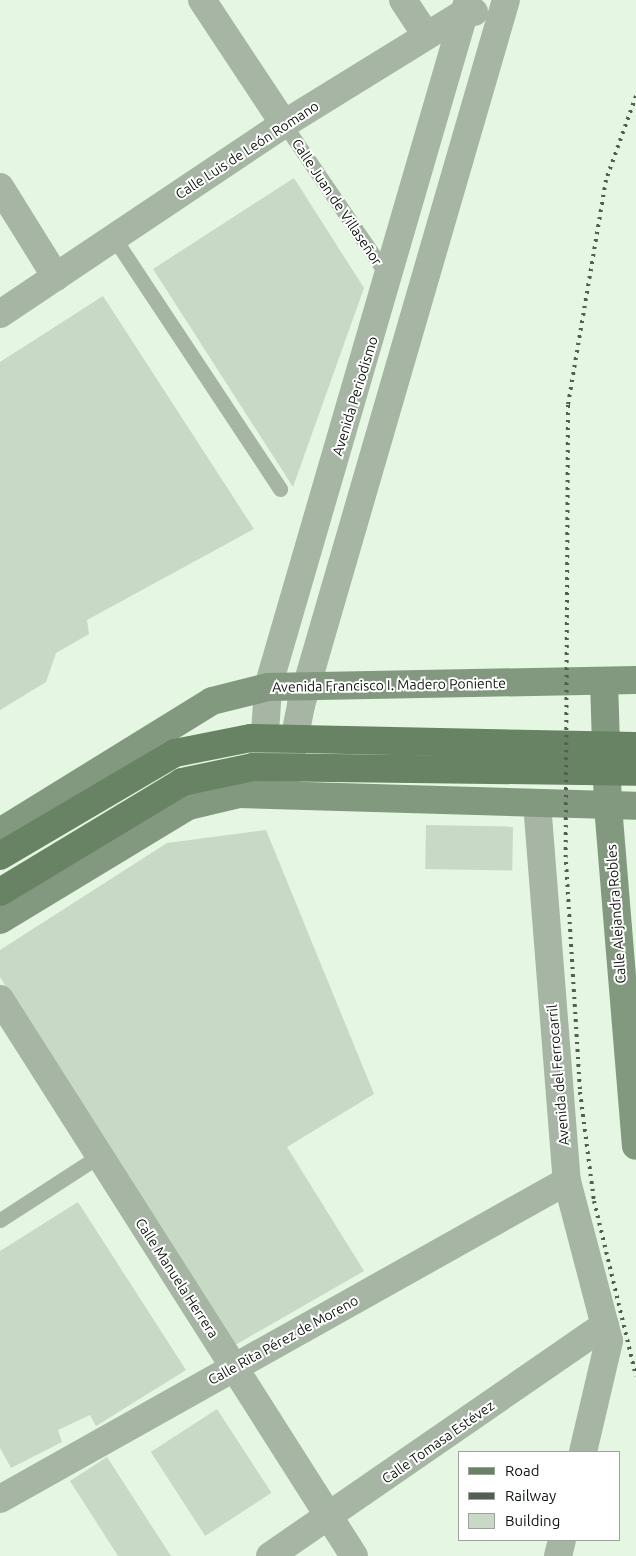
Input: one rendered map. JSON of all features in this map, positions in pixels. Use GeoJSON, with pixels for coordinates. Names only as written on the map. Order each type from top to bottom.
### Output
{"type":"FeatureCollection","features":[{"type":"Feature","properties":{"kind":"main road","name":"Avenida Francisco I. Madero Poniente"},"geometry":{"type":"LineString","coordinates":[[0,832],[212,701],[268,687],[636,680]]}},
{"type":"Feature","properties":{"kind":"main road","name":"Calle Alejandra Robles"},"geometry":{"type":"LineString","coordinates":[[604,681],[608,806],[636,1146]]}},
{"type":"Feature","properties":{"kind":"main road"},"geometry":{"type":"LineString","coordinates":[[0,856],[98,796],[176,753],[251,738],[636,746]]}},
{"type":"Feature","properties":{"kind":"main road"},"geometry":{"type":"LineString","coordinates":[[0,892],[182,782],[253,767],[636,772]]}},
{"type":"Feature","properties":{"kind":"main road"},"geometry":{"type":"LineString","coordinates":[[0,920],[188,806],[239,794],[636,806]]}},
{"type":"Feature","properties":{"kind":"street","name":"Calle Juan de Villaseñor"},"geometry":{"type":"LineString","coordinates":[[202,0],[284,124]]}},
{"type":"Feature","properties":{"kind":"street"},"geometry":{"type":"LineString","coordinates":[[403,0],[426,35]]}},
{"type":"Feature","properties":{"kind":"street","name":"Calle Luis de León Romano"},"geometry":{"type":"LineString","coordinates":[[0,314],[284,124],[426,35],[466,6]]}},
{"type":"Feature","properties":{"kind":"street"},"geometry":{"type":"LineString","coordinates":[[275,794],[505,6],[466,6]]}},
{"type":"Feature","properties":{"kind":"street","name":"Avenida Periodismo"},"geometry":{"type":"LineString","coordinates":[[275,794],[262,756],[268,687],[390,279],[466,6]]}},
{"type":"Feature","properties":{"kind":"street"},"geometry":{"type":"LineString","coordinates":[[0,187],[56,277]]}},
{"type":"Feature","properties":{"kind":"street","name":"Avenida del Ferrocarril"},"geometry":{"type":"LineString","coordinates":[[537,804],[567,1181],[607,1333]]}},
{"type":"Feature","properties":{"kind":"street","name":"Calle Manuela Herrera"},"geometry":{"type":"LineString","coordinates":[[0,999],[354,1556]]}},
{"type":"Feature","properties":{"kind":"street","name":"Calle Rita Pérez de Moreno"},"geometry":{"type":"LineString","coordinates":[[0,1499],[567,1181]]}},
{"type":"Feature","properties":{"kind":"street"},"geometry":{"type":"LineString","coordinates":[[582,1451],[607,1333]]}},
{"type":"Feature","properties":{"kind":"street","name":"Calle Tomasa Estévez"},"geometry":{"type":"LineString","coordinates":[[270,1556],[607,1333]]}},
{"type":"Feature","properties":{"kind":"street"},"geometry":{"type":"LineString","coordinates":[[558,1556],[562,1541]]}},
{"type":"Feature","properties":{"kind":"lane","name":"Calle Juan de Villaseñor"},"geometry":{"type":"LineString","coordinates":[[284,124],[390,279]]}},
{"type":"Feature","properties":{"kind":"lane"},"geometry":{"type":"LineString","coordinates":[[114,238],[280,489]]}},
{"type":"Feature","properties":{"kind":"lane"},"geometry":{"type":"LineString","coordinates":[[0,1220],[99,1156]]}},
{"type":"Feature","properties":{"kind":"building"},"geometry":{"type":"Polygon","coordinates":[[[294,178],[364,288],[293,487],[153,269],[294,178]]]}},
{"type":"Feature","properties":{"kind":"building"},"geometry":{"type":"Polygon","coordinates":[[[103,296],[254,529],[87,620],[89,634],[56,653],[46,682],[0,710],[0,362],[103,296]]]}},
{"type":"Feature","properties":{"kind":"building"},"geometry":{"type":"Polygon","coordinates":[[[426,825],[513,827],[512,871],[425,869],[426,825]]]}},
{"type":"Feature","properties":{"kind":"building"},"geometry":{"type":"Polygon","coordinates":[[[266,830],[374,1094],[287,1147],[364,1271],[230,1348],[0,977],[0,950],[167,843],[266,830]]]}},
{"type":"Feature","properties":{"kind":"building"},"geometry":{"type":"Polygon","coordinates":[[[78,1202],[186,1370],[96,1426],[90,1415],[58,1430],[62,1442],[11,1468],[0,1448],[0,1251],[78,1202]]]}},
{"type":"Feature","properties":{"kind":"building"},"geometry":{"type":"Polygon","coordinates":[[[217,1409],[271,1493],[205,1536],[151,1452],[217,1409]]]}},
{"type":"Feature","properties":{"kind":"building"},"geometry":{"type":"Polygon","coordinates":[[[107,1457],[171,1556],[118,1556],[70,1481],[107,1457]]]}},
{"type":"Feature","properties":{"kind":"railway"},"geometry":{"type":"LineString","coordinates":[[636,96],[606,180],[568,405],[566,862],[580,1092],[594,1201],[636,1376]]}}]}
